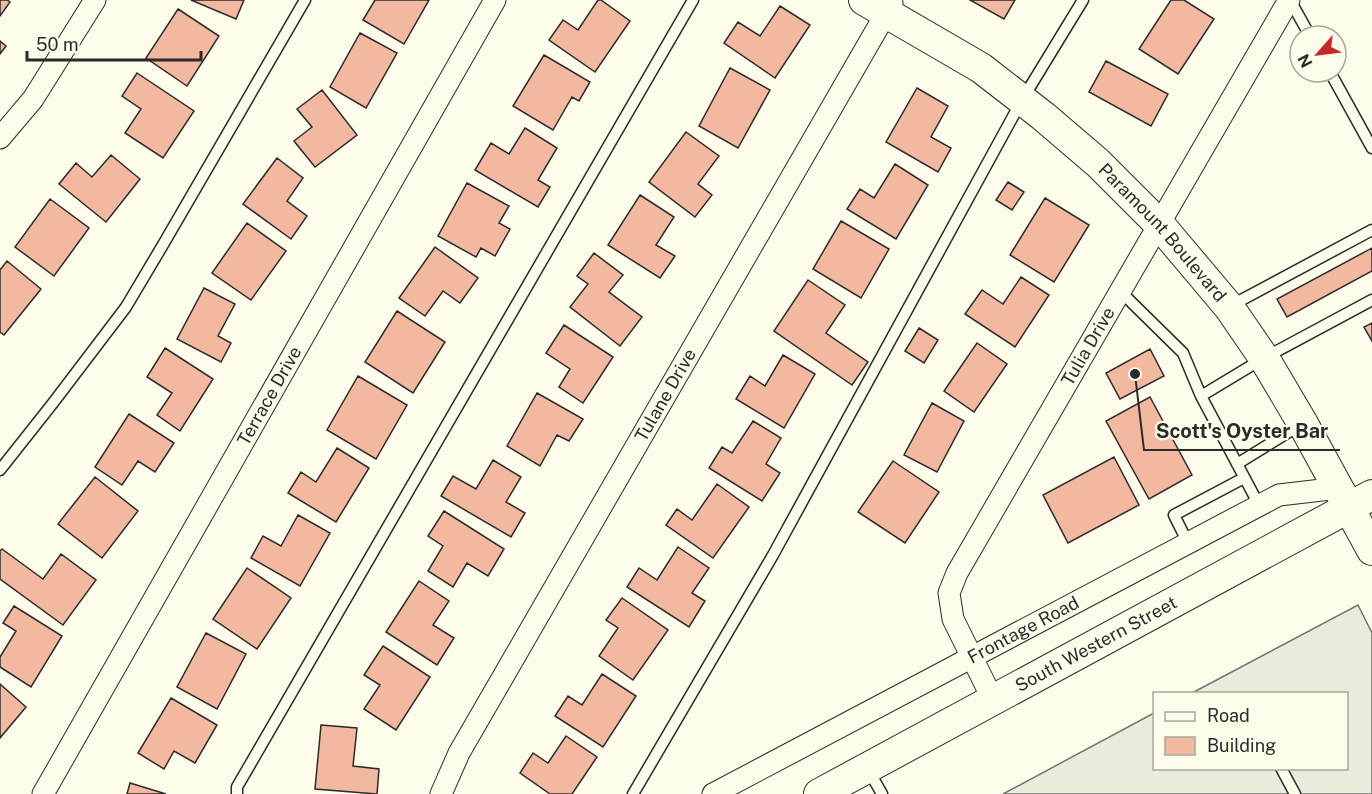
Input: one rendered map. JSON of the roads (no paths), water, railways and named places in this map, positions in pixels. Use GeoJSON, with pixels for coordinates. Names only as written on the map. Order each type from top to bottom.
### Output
{"type":"FeatureCollection","features":[{"type":"Feature","properties":{"kind":"main road","name":"Paramount Boulevard"},"geometry":{"type":"LineString","coordinates":[[881,4],[981,68],[1022,100],[1098,163],[1159,224],[1229,307],[1264,358],[1303,424],[1353,497],[1372,550]]}},
{"type":"Feature","properties":{"kind":"main road","name":"South Western Street"},"geometry":{"type":"LineString","coordinates":[[831,791],[868,768],[1353,497]]}},
{"type":"Feature","properties":{"kind":"street"},"geometry":{"type":"LineString","coordinates":[[0,138],[33,99],[95,0]]}},
{"type":"Feature","properties":{"kind":"street","name":"Terrace Drive"},"geometry":{"type":"LineString","coordinates":[[43,794],[495,0]]}},
{"type":"Feature","properties":{"kind":"street","name":"Tulia Drive"},"geometry":{"type":"LineString","coordinates":[[993,700],[953,619],[949,593],[957,573],[1290,0]]}},
{"type":"Feature","properties":{"kind":"street","name":"Tulane Drive"},"geometry":{"type":"LineString","coordinates":[[441,794],[459,753],[881,4]]}},
{"type":"Feature","properties":{"kind":"street","name":"Frontage Road"},"geometry":{"type":"LineString","coordinates":[[713,794],[1278,495],[1353,497]]}},
{"type":"Feature","properties":{"kind":"lane"},"geometry":{"type":"LineString","coordinates":[[0,470],[126,307],[305,0]]}},
{"type":"Feature","properties":{"kind":"lane"},"geometry":{"type":"LineString","coordinates":[[237,794],[237,787],[693,0]]}},
{"type":"Feature","properties":{"kind":"lane"},"geometry":{"type":"LineString","coordinates":[[633,794],[773,555],[1022,100],[1083,0]]}},
{"type":"Feature","properties":{"kind":"lane"},"geometry":{"type":"LineString","coordinates":[[1290,0],[1303,24]]}},
{"type":"Feature","properties":{"kind":"lane"},"geometry":{"type":"LineString","coordinates":[[1337,84],[1372,148]]}},
{"type":"Feature","properties":{"kind":"lane"},"geometry":{"type":"LineString","coordinates":[[1229,307],[1372,230]]}},
{"type":"Feature","properties":{"kind":"lane"},"geometry":{"type":"LineString","coordinates":[[1120,291],[1183,353],[1201,396],[1259,505]]}},
{"type":"Feature","properties":{"kind":"lane"},"geometry":{"type":"LineString","coordinates":[[1201,396],[1264,358],[1372,300]]}},
{"type":"Feature","properties":{"kind":"lane"},"geometry":{"type":"LineString","coordinates":[[1237,464],[1303,424]]}},
{"type":"Feature","properties":{"kind":"lane"},"geometry":{"type":"LineString","coordinates":[[1188,543],[1174,515],[1244,478]]}},
{"type":"Feature","properties":{"kind":"lane"},"geometry":{"type":"LineString","coordinates":[[868,768],[882,794]]}},
{"type":"Feature","properties":{"kind":"lane"},"geometry":{"type":"LineString","coordinates":[[1282,770],[1295,794]]}},
{"type":"Feature","properties":{"kind":"place","name":"Scott's Oyster Bar"},"geometry":{"type":"Point","coordinates":[1135,374]}}]}
